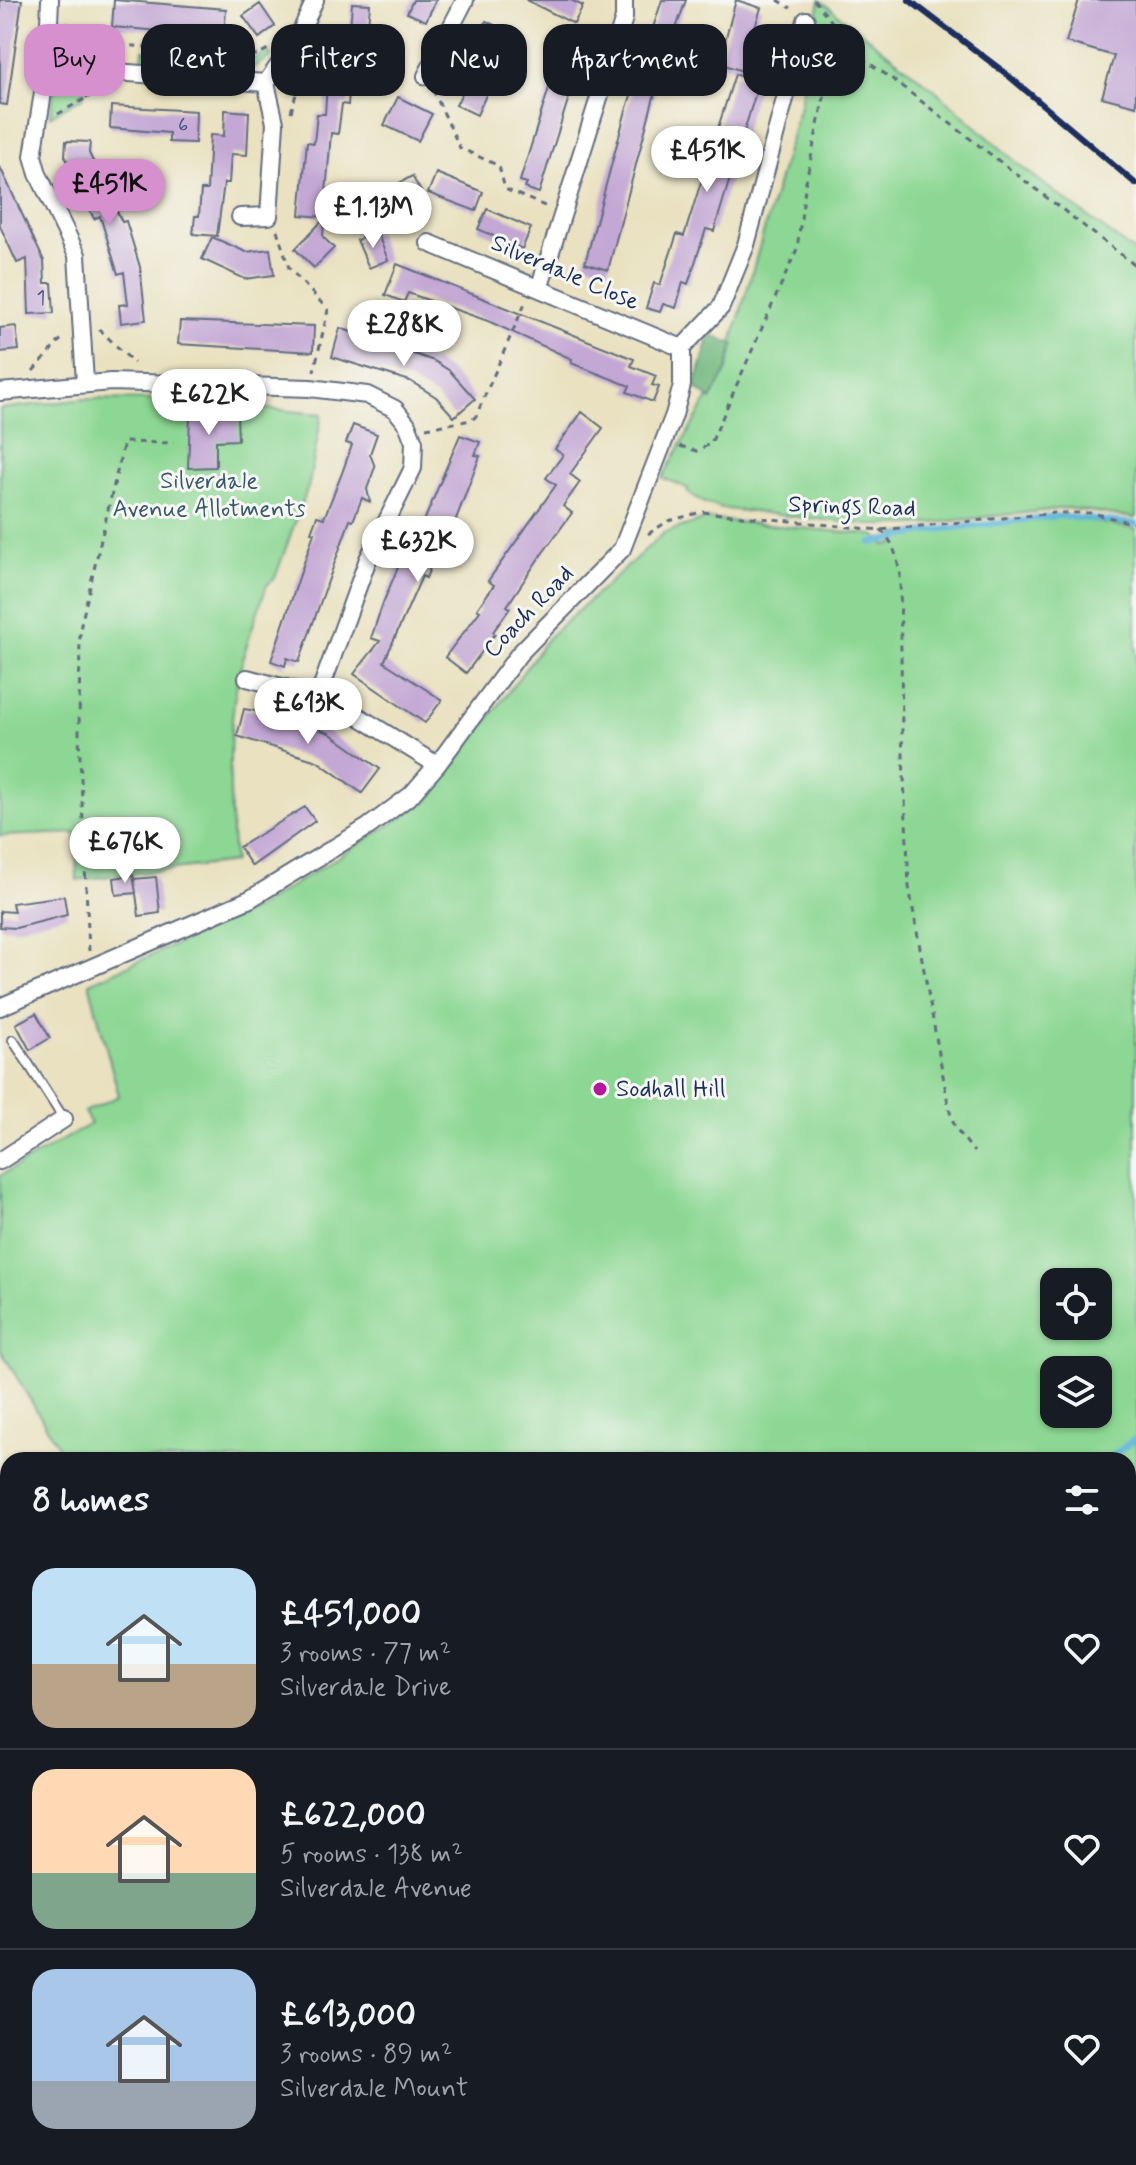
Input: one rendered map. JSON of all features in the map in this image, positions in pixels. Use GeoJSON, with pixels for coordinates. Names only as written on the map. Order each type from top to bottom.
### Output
{"type":"FeatureCollection","features":[{"type":"Feature","properties":{"kind":"street"},"geometry":{"type":"LineString","coordinates":[[305,24],[315,0]]}},
{"type":"Feature","properties":{"kind":"street"},"geometry":{"type":"LineString","coordinates":[[453,24],[465,0]]}},
{"type":"Feature","properties":{"kind":"street"},"geometry":{"type":"LineString","coordinates":[[536,285],[563,213],[624,18],[624,0]]}},
{"type":"Feature","properties":{"kind":"street"},"geometry":{"type":"LineString","coordinates":[[49,24],[50,4]]}},
{"type":"Feature","properties":{"kind":"street"},"geometry":{"type":"LineString","coordinates":[[682,348],[721,307],[746,245],[811,23]]}},
{"type":"Feature","properties":{"kind":"street"},"geometry":{"type":"LineString","coordinates":[[125,74],[266,83]]}},
{"type":"Feature","properties":{"kind":"street"},"geometry":{"type":"LineString","coordinates":[[240,217],[269,216],[275,137],[266,83],[271,76]]}},
{"type":"Feature","properties":{"kind":"street"},"geometry":{"type":"LineString","coordinates":[[41,96],[35,126],[34,164],[77,255],[85,326],[85,382]]}},
{"type":"Feature","properties":{"kind":"street","name":"Silverdale Close"},"geometry":{"type":"LineString","coordinates":[[429,243],[682,348]]}},
{"type":"Feature","properties":{"kind":"street","name":"Coach Road"},"geometry":{"type":"LineString","coordinates":[[0,1007],[250,899],[368,827],[411,795],[519,654],[622,549],[682,385],[682,348]]}},
{"type":"Feature","properties":{"kind":"street"},"geometry":{"type":"LineString","coordinates":[[0,392],[85,382],[310,388],[375,398],[395,409],[410,430],[415,455],[411,475],[368,559],[319,694]]}},
{"type":"Feature","properties":{"kind":"street"},"geometry":{"type":"LineString","coordinates":[[247,678],[319,694],[360,715],[437,765]]}},
{"type":"Feature","properties":{"kind":"street"},"geometry":{"type":"LineString","coordinates":[[0,1161],[64,1119]]}},
{"type":"Feature","properties":{"kind":"lane"},"geometry":{"type":"LineString","coordinates":[[13,1040],[64,1119]]}},
{"type":"Feature","properties":{"kind":"path"},"geometry":{"type":"LineString","coordinates":[[814,0],[834,24]]}},
{"type":"Feature","properties":{"kind":"path"},"geometry":{"type":"LineString","coordinates":[[50,4],[87,42],[238,55],[271,50]]}},
{"type":"Feature","properties":{"kind":"path"},"geometry":{"type":"LineString","coordinates":[[865,60],[1136,266]]}},
{"type":"Feature","properties":{"kind":"path"},"geometry":{"type":"LineString","coordinates":[[35,126],[90,96]]}},
{"type":"Feature","properties":{"kind":"path"},"geometry":{"type":"LineString","coordinates":[[275,137],[286,130],[296,96]]}},
{"type":"Feature","properties":{"kind":"path"},"geometry":{"type":"LineString","coordinates":[[435,96],[460,148],[499,166],[505,189],[563,213]]}},
{"type":"Feature","properties":{"kind":"path"},"geometry":{"type":"LineString","coordinates":[[664,441],[697,451],[711,443],[797,249],[806,181],[826,96]]}},
{"type":"Feature","properties":{"kind":"path"},"geometry":{"type":"LineString","coordinates":[[269,216],[289,268],[328,310],[310,388]]}},
{"type":"Feature","properties":{"kind":"path"},"geometry":{"type":"LineString","coordinates":[[410,430],[472,420],[476,416],[536,285]]}},
{"type":"Feature","properties":{"kind":"path"},"geometry":{"type":"LineString","coordinates":[[18,389],[73,326],[96,326],[153,383]]}},
{"type":"Feature","properties":{"kind":"path"},"geometry":{"type":"LineString","coordinates":[[89,967],[80,752],[80,629],[124,442],[174,443]]}},
{"type":"Feature","properties":{"kind":"path","name":"Springs Road"},"geometry":{"type":"LineString","coordinates":[[622,549],[668,521],[702,512],[880,530],[1055,513],[1092,513],[1136,524]]}},
{"type":"Feature","properties":{"kind":"path"},"geometry":{"type":"LineString","coordinates":[[880,530],[887,535],[894,549],[900,572],[902,733],[909,887],[949,1109],[955,1127],[974,1152]]}},
{"type":"Feature","properties":{"kind":"green space"},"geometry":{"type":"Polygon","coordinates":[[[820,0],[851,24],[815,24],[820,0]]]}},
{"type":"Feature","properties":{"kind":"green space"},"geometry":{"type":"Polygon","coordinates":[[[865,35],[935,90],[1024,169],[1136,253],[1136,518],[1067,508],[915,525],[871,525],[726,509],[704,503],[687,492],[688,488],[662,478],[724,370],[802,96],[865,96],[865,35]]]}},
{"type":"Feature","properties":{"kind":"green space"},"geometry":{"type":"Polygon","coordinates":[[[268,51],[271,56],[255,66],[256,58],[268,51]]]}},
{"type":"Feature","properties":{"kind":"green space"},"geometry":{"type":"Polygon","coordinates":[[[53,96],[84,96],[50,116],[53,96]]]}},
{"type":"Feature","properties":{"kind":"green space"},"geometry":{"type":"Polygon","coordinates":[[[710,335],[734,344],[727,370],[711,400],[695,387],[710,335]]]}},
{"type":"Feature","properties":{"kind":"green space","name":"Silverdale Avenue Allotments"},"geometry":{"type":"Polygon","coordinates":[[[85,399],[168,400],[322,414],[309,484],[275,578],[267,585],[236,687],[230,762],[234,862],[77,880],[76,833],[0,836],[0,409],[85,399]]]}},
{"type":"Feature","properties":{"kind":"green space"},"geometry":{"type":"Polygon","coordinates":[[[1059,516],[1136,529],[1136,1452],[61,1452],[0,1349],[0,1176],[91,1124],[84,1112],[119,1096],[89,983],[251,911],[428,801],[548,638],[664,533],[706,519],[874,535],[884,545],[895,544],[895,534],[1059,516]]]}},
{"type":"Feature","properties":{"kind":"building"},"geometry":{"type":"Polygon","coordinates":[[[0,0],[22,0],[7,105],[0,104],[0,0]]]}},
{"type":"Feature","properties":{"kind":"building"},"geometry":{"type":"Polygon","coordinates":[[[114,0],[226,9],[225,24],[141,24],[141,29],[112,24],[114,0]]]}},
{"type":"Feature","properties":{"kind":"building"},"geometry":{"type":"Polygon","coordinates":[[[413,0],[436,0],[426,21],[407,13],[413,0]]]}},
{"type":"Feature","properties":{"kind":"building"},"geometry":{"type":"Polygon","coordinates":[[[526,0],[571,0],[583,6],[574,24],[526,0]]]}},
{"type":"Feature","properties":{"kind":"building"},"geometry":{"type":"Polygon","coordinates":[[[662,0],[686,0],[678,24],[654,24],[662,0]]]}},
{"type":"Feature","properties":{"kind":"building"},"geometry":{"type":"Polygon","coordinates":[[[736,0],[761,8],[756,24],[743,24],[743,71],[727,66],[727,33],[736,0]]]}},
{"type":"Feature","properties":{"kind":"building"},"geometry":{"type":"Polygon","coordinates":[[[1079,0],[1136,0],[1136,106],[1102,97],[1114,56],[1066,42],[1079,0]]]}},
{"type":"Feature","properties":{"kind":"building"},"geometry":{"type":"Polygon","coordinates":[[[352,3],[370,4],[368,24],[350,24],[352,3]]]}},
{"type":"Feature","properties":{"kind":"building"},"geometry":{"type":"Polygon","coordinates":[[[260,4],[274,24],[259,38],[255,24],[249,24],[243,16],[260,4]]]}},
{"type":"Feature","properties":{"kind":"building"},"geometry":{"type":"Polygon","coordinates":[[[735,74],[743,77],[743,96],[755,96],[714,231],[706,229],[688,284],[683,282],[676,308],[663,304],[660,312],[646,308],[654,283],[660,285],[677,234],[684,236],[735,74]]]}},
{"type":"Feature","properties":{"kind":"building"},"geometry":{"type":"Polygon","coordinates":[[[326,96],[349,96],[348,105],[342,104],[338,134],[331,133],[324,217],[300,215],[307,142],[314,143],[317,114],[325,114],[326,96]]]}},
{"type":"Feature","properties":{"kind":"building"},"geometry":{"type":"Polygon","coordinates":[[[461,96],[486,96],[477,115],[456,105],[461,96]]]}},
{"type":"Feature","properties":{"kind":"building"},"geometry":{"type":"Polygon","coordinates":[[[546,96],[569,96],[539,193],[525,188],[527,183],[520,181],[546,96]]]}},
{"type":"Feature","properties":{"kind":"building"},"geometry":{"type":"Polygon","coordinates":[[[631,96],[654,96],[608,270],[585,263],[631,96]]]}},
{"type":"Feature","properties":{"kind":"building"},"geometry":{"type":"Polygon","coordinates":[[[398,97],[432,114],[418,141],[384,125],[398,97]]]}},
{"type":"Feature","properties":{"kind":"building"},"geometry":{"type":"Polygon","coordinates":[[[111,106],[196,111],[195,143],[169,142],[169,133],[110,128],[111,106]]]}},
{"type":"Feature","properties":{"kind":"building"},"geometry":{"type":"Polygon","coordinates":[[[225,110],[249,112],[247,155],[231,154],[229,183],[224,183],[217,236],[193,234],[195,216],[199,216],[201,190],[207,190],[210,135],[224,136],[225,110]]]}},
{"type":"Feature","properties":{"kind":"building"},"geometry":{"type":"Polygon","coordinates":[[[66,141],[90,142],[89,153],[122,222],[126,221],[140,267],[146,320],[121,323],[119,305],[128,304],[124,272],[118,274],[100,216],[94,219],[65,156],[66,141]]]}},
{"type":"Feature","properties":{"kind":"building"},"geometry":{"type":"Polygon","coordinates":[[[0,167],[44,261],[45,283],[52,283],[54,313],[29,314],[27,259],[17,263],[0,226],[0,167]]]}},
{"type":"Feature","properties":{"kind":"building"},"geometry":{"type":"Polygon","coordinates":[[[436,173],[483,192],[476,211],[428,193],[436,173]]]}},
{"type":"Feature","properties":{"kind":"building"},"geometry":{"type":"Polygon","coordinates":[[[412,176],[423,195],[384,216],[374,197],[412,176]]]}},
{"type":"Feature","properties":{"kind":"building"},"geometry":{"type":"Polygon","coordinates":[[[487,209],[531,228],[522,249],[478,229],[487,209]]]}},
{"type":"Feature","properties":{"kind":"building"},"geometry":{"type":"Polygon","coordinates":[[[324,219],[323,237],[334,248],[314,268],[295,249],[324,219]]]}},
{"type":"Feature","properties":{"kind":"building"},"geometry":{"type":"Polygon","coordinates":[[[377,232],[388,260],[369,268],[357,240],[377,232]]]}},
{"type":"Feature","properties":{"kind":"building"},"geometry":{"type":"Polygon","coordinates":[[[212,237],[246,252],[270,249],[274,275],[245,279],[202,259],[212,237]]]}},
{"type":"Feature","properties":{"kind":"building"},"geometry":{"type":"Polygon","coordinates":[[[397,264],[634,359],[631,366],[656,376],[652,385],[659,387],[653,402],[627,392],[630,386],[571,363],[572,359],[488,321],[408,293],[404,302],[385,295],[397,264]]]}},
{"type":"Feature","properties":{"kind":"building"},"geometry":{"type":"Polygon","coordinates":[[[180,321],[314,326],[313,352],[178,344],[180,321]]]}},
{"type":"Feature","properties":{"kind":"building"},"geometry":{"type":"Polygon","coordinates":[[[16,326],[19,350],[0,352],[0,328],[16,326]]]}},
{"type":"Feature","properties":{"kind":"building"},"geometry":{"type":"Polygon","coordinates":[[[340,328],[434,361],[450,371],[475,399],[454,417],[436,397],[410,381],[332,357],[340,328]]]}},
{"type":"Feature","properties":{"kind":"building"},"geometry":{"type":"Polygon","coordinates":[[[582,412],[603,428],[570,474],[580,482],[563,506],[572,513],[507,606],[510,608],[493,632],[495,634],[466,673],[445,657],[480,611],[477,609],[494,585],[488,581],[556,485],[546,478],[563,455],[555,449],[582,412]]]}},
{"type":"Feature","properties":{"kind":"building"},"geometry":{"type":"Polygon","coordinates":[[[237,414],[238,440],[216,441],[216,467],[188,468],[190,415],[237,414]]]}},
{"type":"Feature","properties":{"kind":"building"},"geometry":{"type":"Polygon","coordinates":[[[353,425],[377,434],[370,454],[375,467],[367,489],[370,502],[362,498],[353,521],[350,520],[299,662],[287,658],[285,666],[271,661],[317,516],[324,518],[352,445],[346,443],[353,425]]]}},
{"type":"Feature","properties":{"kind":"building"},"geometry":{"type":"Polygon","coordinates":[[[460,435],[480,442],[475,455],[480,456],[453,527],[447,525],[426,578],[422,576],[384,662],[442,700],[425,723],[354,674],[380,641],[371,638],[383,603],[416,524],[422,526],[460,435]]]}},
{"type":"Feature","properties":{"kind":"building"},"geometry":{"type":"Polygon","coordinates":[[[244,709],[280,715],[329,733],[380,769],[362,793],[317,761],[237,736],[244,709]]]}},
{"type":"Feature","properties":{"kind":"building"},"geometry":{"type":"Polygon","coordinates":[[[305,807],[315,821],[252,866],[239,847],[305,807]]]}},
{"type":"Feature","properties":{"kind":"building"},"geometry":{"type":"Polygon","coordinates":[[[133,875],[136,893],[116,895],[114,878],[133,875]]]}},
{"type":"Feature","properties":{"kind":"building"},"geometry":{"type":"Polygon","coordinates":[[[156,877],[160,913],[139,916],[134,879],[156,877]]]}},
{"type":"Feature","properties":{"kind":"building"},"geometry":{"type":"Polygon","coordinates":[[[64,896],[67,915],[16,928],[0,927],[0,911],[14,912],[12,903],[64,896]]]}},
{"type":"Feature","properties":{"kind":"building"},"geometry":{"type":"Polygon","coordinates":[[[36,1013],[50,1038],[30,1050],[16,1024],[36,1013]]]}},
{"type":"Feature","properties":{"kind":"waterway"},"geometry":{"type":"LineString","coordinates":[[871,543],[936,530],[1059,516],[1136,524]]}},
{"type":"Feature","properties":{"kind":"waterway"},"geometry":{"type":"LineString","coordinates":[[1118,1452],[1136,1438]]}},
{"type":"Feature","properties":{"kind":"railway"},"geometry":{"type":"LineString","coordinates":[[909,0],[1004,72],[1136,184]]}},
{"type":"Feature","properties":{"kind":"place","name":"Sodhall Hill"},"geometry":{"type":"Point","coordinates":[600,1089]}}]}
